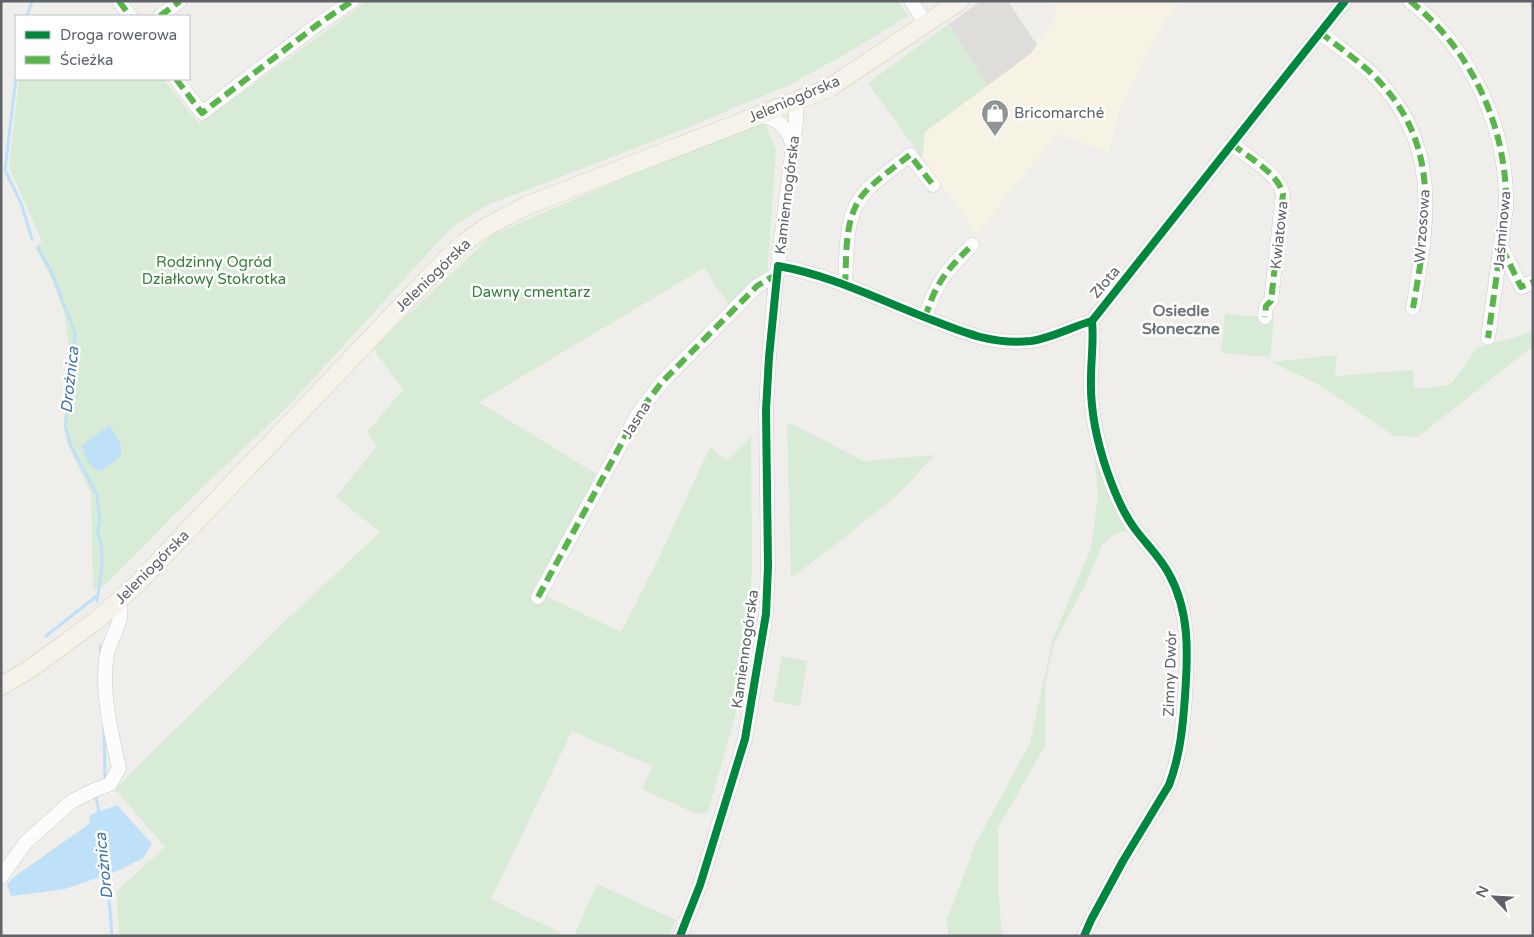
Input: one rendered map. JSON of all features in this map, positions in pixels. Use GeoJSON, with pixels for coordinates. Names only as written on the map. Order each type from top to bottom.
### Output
{"type":"FeatureCollection","features":[{"type":"Feature","properties":{"kind":"main road","name":"Jeleniogórska"},"geometry":{"type":"LineString","coordinates":[[1,686],[30,670],[90,626],[119,600],[194,525],[393,314],[464,243],[486,227],[528,204],[836,84],[960,1]]}},
{"type":"Feature","properties":{"kind":"street"},"geometry":{"type":"LineString","coordinates":[[119,1],[129,15]]}},
{"type":"Feature","properties":{"kind":"street"},"geometry":{"type":"LineString","coordinates":[[161,15],[180,1]]}},
{"type":"Feature","properties":{"kind":"street"},"geometry":{"type":"LineString","coordinates":[[177,80],[202,113],[317,24],[352,1]]}},
{"type":"Feature","properties":{"kind":"street"},"geometry":{"type":"LineString","coordinates":[[910,1],[926,24]]}},
{"type":"Feature","properties":{"kind":"street","name":"Złota"},"geometry":{"type":"LineString","coordinates":[[777,272],[790,268],[844,286],[979,338],[1005,342],[1032,340],[1048,337],[1092,321],[1345,1]]}},
{"type":"Feature","properties":{"kind":"street","name":"Jaśminowa"},"geometry":{"type":"LineString","coordinates":[[1410,1],[1440,29],[1460,54],[1474,76],[1499,139],[1507,189],[1506,208],[1502,248],[1488,338]]}},
{"type":"Feature","properties":{"kind":"street","name":"Wrzosowa"},"geometry":{"type":"LineString","coordinates":[[1320,32],[1371,73],[1389,93],[1412,131],[1418,150],[1426,196],[1425,220],[1413,308]]}},
{"type":"Feature","properties":{"kind":"street","name":"Kamiennogórska"},"geometry":{"type":"LineString","coordinates":[[680,936],[700,885],[745,739],[766,614],[768,566],[766,410],[769,357],[777,272],[796,121],[796,100]]}},
{"type":"Feature","properties":{"kind":"street"},"geometry":{"type":"LineString","coordinates":[[759,114],[779,122],[788,131],[793,145]]}},
{"type":"Feature","properties":{"kind":"street","name":"Kwiatowa"},"geometry":{"type":"LineString","coordinates":[[1232,144],[1274,177],[1281,186],[1283,194],[1271,301],[1266,306],[1265,317]]}},
{"type":"Feature","properties":{"kind":"street"},"geometry":{"type":"LineString","coordinates":[[844,286],[849,225],[856,203],[868,189],[910,155],[933,185]]}},
{"type":"Feature","properties":{"kind":"street"},"geometry":{"type":"LineString","coordinates":[[925,318],[938,284],[949,268],[972,245]]}},
{"type":"Feature","properties":{"kind":"street"},"geometry":{"type":"LineString","coordinates":[[1502,248],[1521,287],[1533,282]]}},
{"type":"Feature","properties":{"kind":"street","name":"Jasna"},"geometry":{"type":"LineString","coordinates":[[538,597],[637,415],[657,389],[757,286],[777,272]]}},
{"type":"Feature","properties":{"kind":"street","name":"Zimny Dwór"},"geometry":{"type":"LineString","coordinates":[[1084,936],[1115,875],[1169,785],[1183,721],[1188,655],[1182,606],[1173,582],[1160,559],[1126,514],[1113,486],[1101,452],[1091,393],[1092,321]]}},
{"type":"Feature","properties":{"kind":"street"},"geometry":{"type":"LineString","coordinates":[[1,877],[26,842],[71,802],[92,790],[110,784],[119,768],[105,683],[106,658],[122,610],[119,600]]}},
{"type":"Feature","properties":{"kind":"shaded area"},"geometry":{"type":"Polygon","coordinates":[[[981,1],[1008,1],[1037,45],[1030,54],[987,86],[949,24],[981,1]]]}},
{"type":"Feature","properties":{"kind":"shaded area"},"geometry":{"type":"Polygon","coordinates":[[[1061,1],[1180,1],[1154,38],[1119,110],[1109,151],[1057,134],[977,233],[922,158],[925,132],[1030,54],[1057,17],[1054,6],[1061,1]]]}},
{"type":"Feature","properties":{"kind":"green space","name":"Rodzinny Ogród Działkowy Stokrotka"},"geometry":{"type":"Polygon","coordinates":[[[367,1],[898,1],[908,16],[844,55],[789,85],[674,133],[487,205],[451,228],[291,403],[175,514],[103,587],[93,589],[91,493],[67,443],[66,405],[69,352],[65,315],[50,275],[35,248],[42,241],[9,167],[19,80],[164,80],[199,124],[367,1]]]}},
{"type":"Feature","properties":{"kind":"green space"},"geometry":{"type":"Polygon","coordinates":[[[949,24],[987,86],[925,132],[922,158],[868,83],[949,24]]]}},
{"type":"Feature","properties":{"kind":"green space","name":"Dawny cmentarz"},"geometry":{"type":"Polygon","coordinates":[[[764,122],[776,150],[767,276],[753,280],[730,307],[704,268],[479,402],[598,475],[533,590],[621,632],[658,560],[710,447],[726,461],[751,436],[752,569],[741,694],[708,812],[697,814],[642,789],[652,766],[572,731],[491,899],[561,933],[559,936],[119,936],[117,891],[165,847],[115,789],[280,626],[380,532],[336,497],[377,446],[367,432],[403,390],[373,348],[492,235],[640,171],[764,122]]]}},
{"type":"Feature","properties":{"kind":"green space"},"geometry":{"type":"Polygon","coordinates":[[[1225,314],[1274,318],[1270,357],[1221,353],[1225,314]]]}},
{"type":"Feature","properties":{"kind":"green space"},"geometry":{"type":"Polygon","coordinates":[[[1533,332],[1533,346],[1418,437],[1394,436],[1318,384],[1271,362],[1337,355],[1335,376],[1413,370],[1414,389],[1450,385],[1477,348],[1533,332]]]}},
{"type":"Feature","properties":{"kind":"green space"},"geometry":{"type":"Polygon","coordinates":[[[1091,415],[1132,530],[1115,533],[1102,545],[1085,586],[1054,643],[1045,684],[1045,746],[998,828],[998,887],[1002,936],[948,936],[947,920],[975,845],[1030,743],[1053,638],[1091,548],[1098,496],[1091,415]]]}},
{"type":"Feature","properties":{"kind":"green space"},"geometry":{"type":"Polygon","coordinates":[[[787,422],[864,461],[934,455],[901,492],[791,578],[787,422]]]}},
{"type":"Feature","properties":{"kind":"green space"},"geometry":{"type":"Polygon","coordinates":[[[782,656],[807,661],[800,706],[773,701],[782,656]]]}},
{"type":"Feature","properties":{"kind":"green space"},"geometry":{"type":"Polygon","coordinates":[[[597,884],[676,920],[669,936],[574,936],[597,884]]]}},
{"type":"Feature","properties":{"kind":"water"},"geometry":{"type":"Polygon","coordinates":[[[110,425],[122,452],[116,460],[100,471],[95,470],[86,459],[82,445],[110,425]]]}},
{"type":"Feature","properties":{"kind":"water"},"geometry":{"type":"Polygon","coordinates":[[[117,805],[152,844],[143,858],[120,870],[65,889],[11,896],[7,884],[14,877],[89,824],[90,815],[117,805]]]}},
{"type":"Feature","properties":{"kind":"waterway","name":"Drożnica"},"geometry":{"type":"LineString","coordinates":[[27,15],[32,1]]}},
{"type":"Feature","properties":{"kind":"waterway","name":"Drożnica"},"geometry":{"type":"LineString","coordinates":[[16,80],[5,170],[21,203],[32,239]]}},
{"type":"Feature","properties":{"kind":"waterway","name":"Drożnica"},"geometry":{"type":"LineString","coordinates":[[38,248],[51,271],[75,333],[65,426],[71,446],[97,495],[100,522],[97,532],[102,548],[101,575],[97,601]]}},
{"type":"Feature","properties":{"kind":"waterway"},"geometry":{"type":"LineString","coordinates":[[46,636],[98,595]]}},
{"type":"Feature","properties":{"kind":"waterway","name":"Drożnica"},"geometry":{"type":"LineString","coordinates":[[100,646],[101,655]]}},
{"type":"Feature","properties":{"kind":"waterway","name":"Drożnica"},"geometry":{"type":"LineString","coordinates":[[104,726],[105,781]]}},
{"type":"Feature","properties":{"kind":"waterway","name":"Drożnica"},"geometry":{"type":"LineString","coordinates":[[96,797],[99,813]]}},
{"type":"Feature","properties":{"kind":"waterway","name":"Drożnica"},"geometry":{"type":"LineString","coordinates":[[107,872],[112,936]]}},
{"type":"Feature","properties":{"kind":"marked path"},"geometry":{"type":"LineString","coordinates":[[119,1],[129,15]]}},
{"type":"Feature","properties":{"kind":"marked path"},"geometry":{"type":"LineString","coordinates":[[161,15],[180,1]]}},
{"type":"Feature","properties":{"kind":"marked path"},"geometry":{"type":"LineString","coordinates":[[177,80],[202,113],[317,25],[352,1]]}},
{"type":"Feature","properties":{"kind":"marked path"},"geometry":{"type":"LineString","coordinates":[[1410,1],[1432,21],[1468,67],[1482,93],[1501,149],[1505,178],[1506,208],[1488,338]]}},
{"type":"Feature","properties":{"kind":"marked path"},"geometry":{"type":"LineString","coordinates":[[1320,32],[1359,62],[1394,99],[1410,127],[1420,155],[1425,184],[1425,214],[1423,244],[1413,308]]}},
{"type":"Feature","properties":{"kind":"marked path"},"geometry":{"type":"LineString","coordinates":[[1232,144],[1262,166],[1275,179],[1283,194],[1271,301],[1266,306],[1265,317]]}},
{"type":"Feature","properties":{"kind":"marked path"},"geometry":{"type":"LineString","coordinates":[[845,286],[850,222],[859,200],[867,190],[910,155],[933,185]]}},
{"type":"Feature","properties":{"kind":"marked path"},"geometry":{"type":"LineString","coordinates":[[925,318],[933,295],[943,278],[955,262],[972,245]]}},
{"type":"Feature","properties":{"kind":"marked path"},"geometry":{"type":"LineString","coordinates":[[1502,248],[1521,287],[1533,282]]}},
{"type":"Feature","properties":{"kind":"marked path"},"geometry":{"type":"LineString","coordinates":[[538,597],[637,415],[662,382],[757,286],[772,277],[776,277]]}},
{"type":"Feature","properties":{"kind":"cycle path"},"geometry":{"type":"LineString","coordinates":[[680,936],[700,885],[745,739],[766,614],[768,566],[766,410],[778,266],[837,282],[913,313],[992,340],[1031,341],[1092,321],[1345,1]]}},
{"type":"Feature","properties":{"kind":"cycle path"},"geometry":{"type":"LineString","coordinates":[[1084,936],[1123,861],[1169,785],[1180,741],[1187,665],[1184,618],[1176,588],[1161,562],[1126,516],[1112,486],[1100,449],[1092,402],[1092,321]]}},
{"type":"Feature","properties":{"kind":"place","name":"Bricomarché"},"geometry":{"type":"Point","coordinates":[995,137]}},
{"type":"Feature","properties":{"kind":"district","name":"Osiedle Słoneczne"},"geometry":{"type":"Point","coordinates":[1181,320]}}]}
